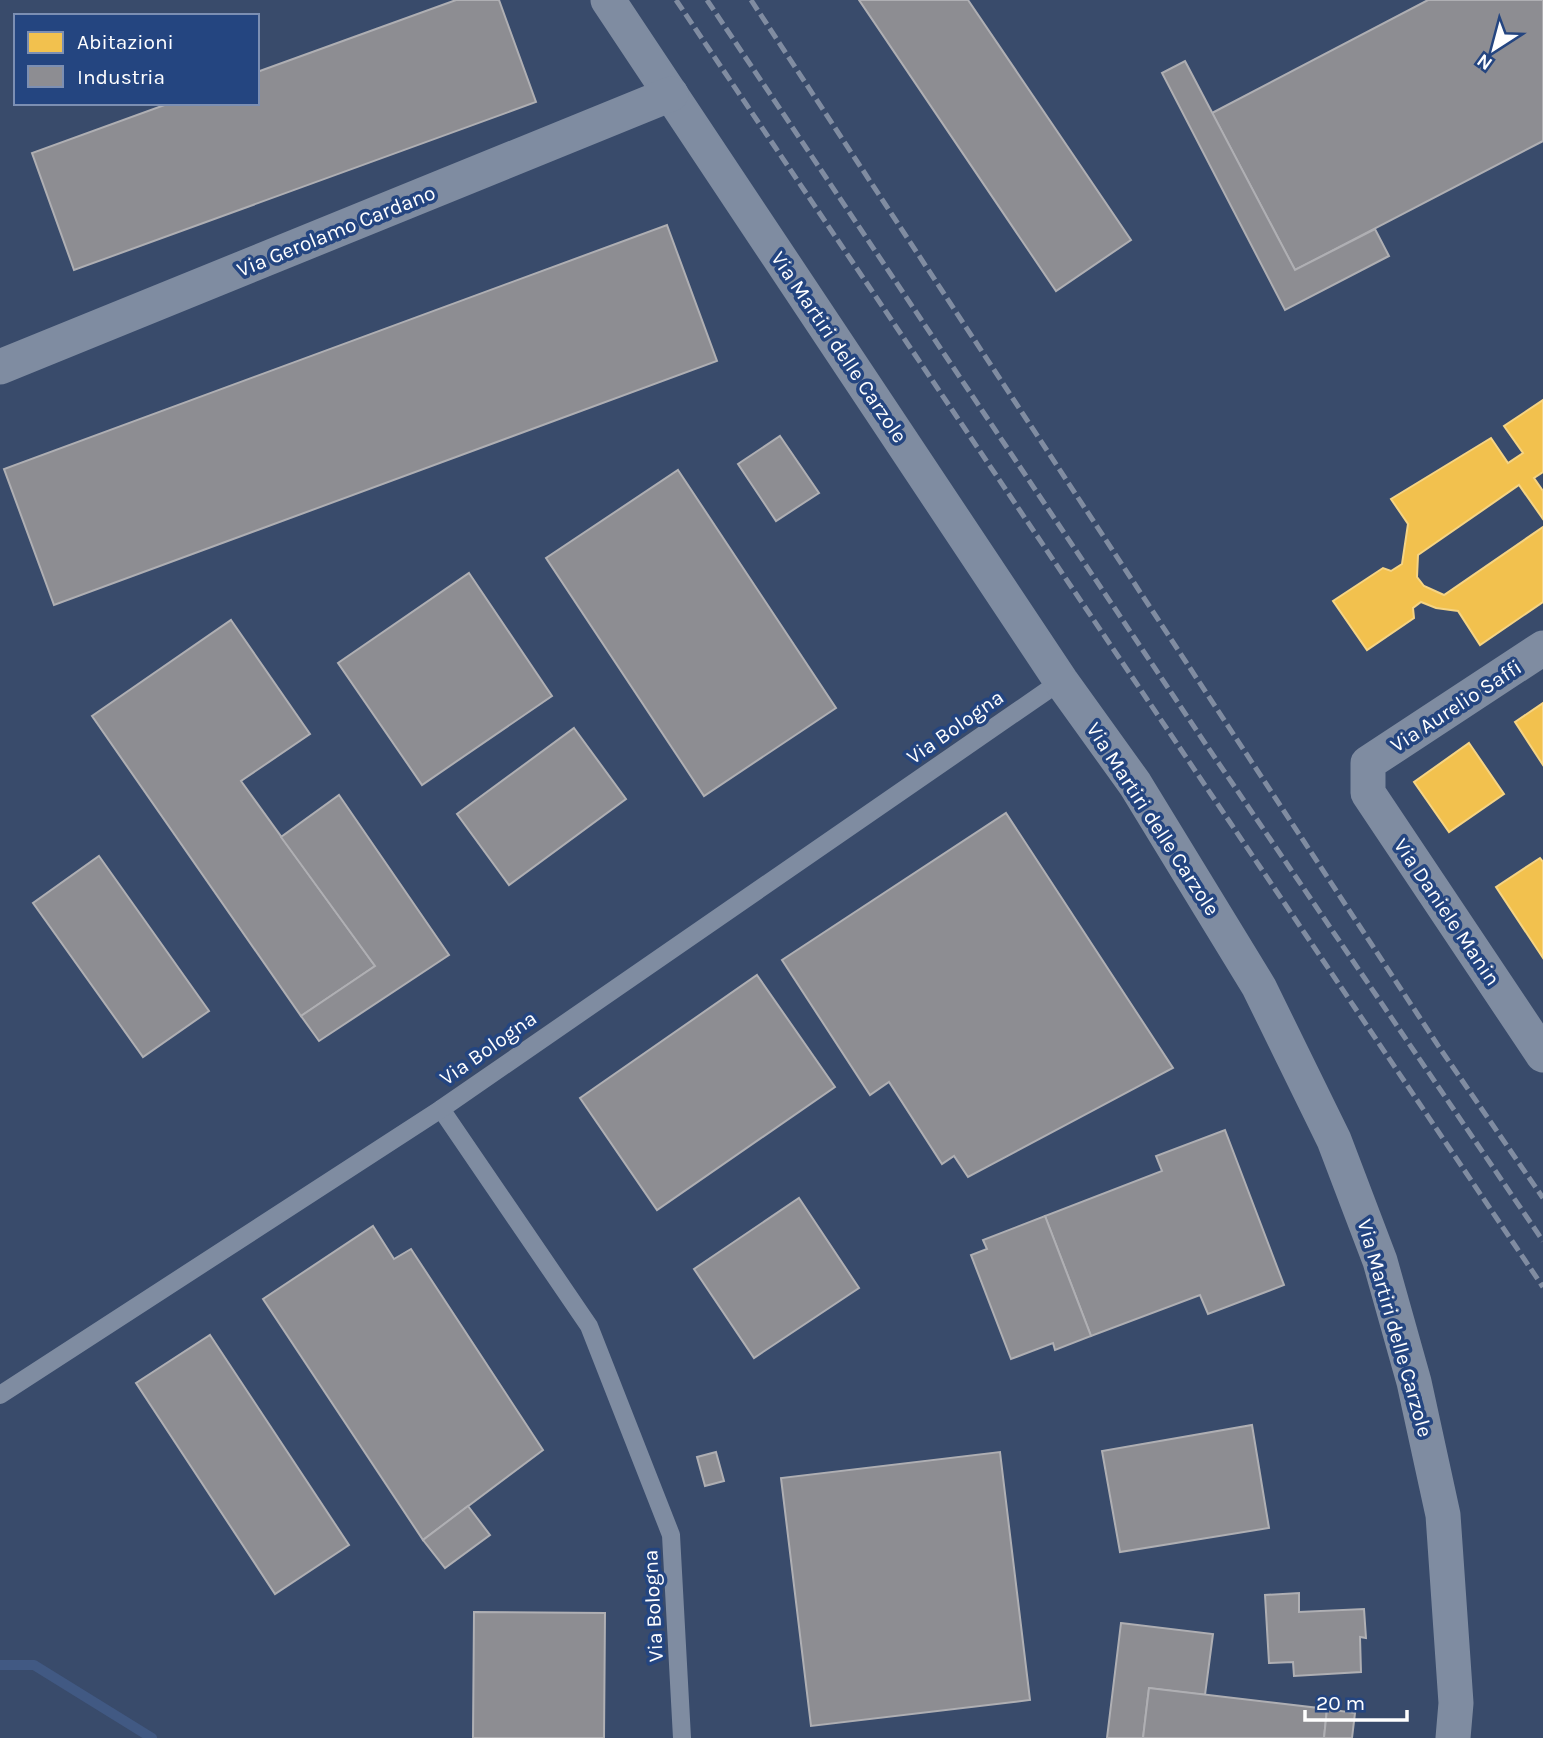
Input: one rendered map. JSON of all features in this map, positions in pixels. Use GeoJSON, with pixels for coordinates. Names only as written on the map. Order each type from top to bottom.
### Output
{"type":"FeatureCollection","features":[{"type":"Feature","properties":{"kind":"street","name":"Via Martiri delle Carzole"},"geometry":{"type":"LineString","coordinates":[[608,0],[1061,681],[1135,785],[1259,988],[1334,1140],[1380,1261],[1415,1382],[1443,1515],[1456,1703],[1453,1738]]}},
{"type":"Feature","properties":{"kind":"street","name":"Via Gerolamo Cardano"},"geometry":{"type":"LineString","coordinates":[[0,367],[671,94]]}},
{"type":"Feature","properties":{"kind":"street","name":"Via Aurelio Saffi"},"geometry":{"type":"LineString","coordinates":[[1368,763],[1543,648]]}},
{"type":"Feature","properties":{"kind":"street","name":"Via Daniele Manin"},"geometry":{"type":"LineString","coordinates":[[1368,763],[1368,793],[1543,1055]]}},
{"type":"Feature","properties":{"kind":"lane","name":"Via Bologna"},"geometry":{"type":"LineString","coordinates":[[682,1738],[671,1535],[589,1326],[441,1109],[1061,681]]}},
{"type":"Feature","properties":{"kind":"lane"},"geometry":{"type":"LineString","coordinates":[[0,1395],[441,1109]]}},
{"type":"Feature","properties":{"kind":"building: Abitazioni"},"geometry":{"type":"Polygon","coordinates":[[[1543,400],[1543,472],[1534,478],[1543,491],[1543,519],[1519,485],[1418,555],[1417,577],[1424,586],[1444,595],[1543,527],[1543,602],[1480,645],[1458,611],[1436,608],[1421,602],[1413,608],[1414,618],[1367,650],[1333,601],[1383,568],[1391,571],[1402,564],[1408,524],[1391,499],[1491,438],[1508,463],[1523,453],[1504,426],[1543,400]]]}},
{"type":"Feature","properties":{"kind":"building: Abitazioni"},"geometry":{"type":"Polygon","coordinates":[[[1543,703],[1543,765],[1515,722],[1543,703]]]}},
{"type":"Feature","properties":{"kind":"building: Abitazioni"},"geometry":{"type":"Polygon","coordinates":[[[1469,743],[1504,794],[1449,832],[1414,782],[1469,743]]]}},
{"type":"Feature","properties":{"kind":"building: Abitazioni"},"geometry":{"type":"Polygon","coordinates":[[[1540,858],[1543,862],[1543,958],[1496,887],[1540,858]]]}},
{"type":"Feature","properties":{"kind":"building: Industria"},"geometry":{"type":"Polygon","coordinates":[[[456,0],[499,0],[536,102],[74,270],[32,153],[164,105],[259,105],[259,71],[456,0]]]}},
{"type":"Feature","properties":{"kind":"building: Industria"},"geometry":{"type":"Polygon","coordinates":[[[859,0],[968,0],[1131,240],[1056,291],[859,0]]]}},
{"type":"Feature","properties":{"kind":"building: Industria"},"geometry":{"type":"Polygon","coordinates":[[[1428,0],[1543,0],[1543,141],[1295,270],[1212,113],[1428,0]]]}},
{"type":"Feature","properties":{"kind":"building: Industria"},"geometry":{"type":"Polygon","coordinates":[[[1185,61],[1295,270],[1375,229],[1389,256],[1285,310],[1162,73],[1185,61]]]}},
{"type":"Feature","properties":{"kind":"building: Industria"},"geometry":{"type":"Polygon","coordinates":[[[667,225],[717,361],[54,605],[4,469],[667,225]]]}},
{"type":"Feature","properties":{"kind":"building: Industria"},"geometry":{"type":"Polygon","coordinates":[[[780,436],[819,493],[776,521],[738,464],[780,436]]]}},
{"type":"Feature","properties":{"kind":"building: Industria"},"geometry":{"type":"Polygon","coordinates":[[[678,470],[836,708],[704,796],[546,558],[678,470]]]}},
{"type":"Feature","properties":{"kind":"building: Industria"},"geometry":{"type":"Polygon","coordinates":[[[469,573],[552,696],[422,785],[338,663],[469,573]]]}},
{"type":"Feature","properties":{"kind":"building: Industria"},"geometry":{"type":"Polygon","coordinates":[[[231,620],[310,734],[241,781],[375,966],[301,1016],[92,716],[231,620]]]}},
{"type":"Feature","properties":{"kind":"building: Industria"},"geometry":{"type":"Polygon","coordinates":[[[574,728],[626,799],[509,885],[457,814],[574,728]]]}},
{"type":"Feature","properties":{"kind":"building: Industria"},"geometry":{"type":"Polygon","coordinates":[[[339,795],[449,955],[319,1041],[301,1016],[375,966],[281,837],[339,795]]]}},
{"type":"Feature","properties":{"kind":"building: Industria"},"geometry":{"type":"Polygon","coordinates":[[[1006,813],[1173,1068],[968,1177],[954,1156],[942,1164],[889,1082],[870,1095],[782,960],[1006,813]]]}},
{"type":"Feature","properties":{"kind":"building: Industria"},"geometry":{"type":"Polygon","coordinates":[[[99,856],[209,1011],[143,1057],[33,903],[99,856]]]}},
{"type":"Feature","properties":{"kind":"building: Industria"},"geometry":{"type":"Polygon","coordinates":[[[757,975],[835,1087],[657,1210],[580,1098],[757,975]]]}},
{"type":"Feature","properties":{"kind":"building: Industria"},"geometry":{"type":"Polygon","coordinates":[[[1225,1130],[1284,1285],[1208,1314],[1200,1295],[1091,1336],[1045,1216],[1162,1171],[1156,1156],[1225,1130]]]}},
{"type":"Feature","properties":{"kind":"building: Industria"},"geometry":{"type":"Polygon","coordinates":[[[799,1198],[859,1288],[754,1358],[694,1269],[799,1198]]]}},
{"type":"Feature","properties":{"kind":"building: Industria"},"geometry":{"type":"Polygon","coordinates":[[[1045,1216],[1091,1336],[1055,1350],[1053,1343],[1011,1359],[971,1255],[987,1249],[983,1240],[1045,1216]]]}},
{"type":"Feature","properties":{"kind":"building: Industria"},"geometry":{"type":"Polygon","coordinates":[[[373,1226],[394,1259],[411,1249],[543,1450],[423,1540],[263,1299],[373,1226]]]}},
{"type":"Feature","properties":{"kind":"building: Industria"},"geometry":{"type":"Polygon","coordinates":[[[210,1335],[349,1545],[275,1594],[136,1383],[210,1335]]]}},
{"type":"Feature","properties":{"kind":"building: Industria"},"geometry":{"type":"Polygon","coordinates":[[[1252,1425],[1269,1528],[1120,1552],[1102,1451],[1252,1425]]]}},
{"type":"Feature","properties":{"kind":"building: Industria"},"geometry":{"type":"Polygon","coordinates":[[[716,1452],[724,1481],[705,1486],[697,1457],[716,1452]]]}},
{"type":"Feature","properties":{"kind":"building: Industria"},"geometry":{"type":"Polygon","coordinates":[[[1000,1452],[1030,1700],[811,1726],[781,1478],[1000,1452]]]}},
{"type":"Feature","properties":{"kind":"building: Industria"},"geometry":{"type":"Polygon","coordinates":[[[468,1506],[490,1535],[445,1568],[423,1540],[468,1506]]]}},
{"type":"Feature","properties":{"kind":"building: Industria"},"geometry":{"type":"Polygon","coordinates":[[[1299,1593],[1299,1612],[1364,1609],[1366,1638],[1360,1637],[1361,1672],[1294,1676],[1293,1662],[1269,1663],[1265,1595],[1299,1593]]]}},
{"type":"Feature","properties":{"kind":"building: Industria"},"geometry":{"type":"Polygon","coordinates":[[[474,1612],[605,1613],[604,1738],[473,1738],[474,1612]]]}},
{"type":"Feature","properties":{"kind":"building: Industria"},"geometry":{"type":"Polygon","coordinates":[[[1121,1623],[1213,1634],[1205,1695],[1149,1688],[1143,1738],[1107,1738],[1121,1623]]]}},
{"type":"Feature","properties":{"kind":"building: Industria"},"geometry":{"type":"Polygon","coordinates":[[[1149,1688],[1327,1709],[1324,1738],[1143,1738],[1149,1688]]]}},
{"type":"Feature","properties":{"kind":"building: Industria"},"geometry":{"type":"Polygon","coordinates":[[[1327,1709],[1355,1713],[1352,1738],[1324,1738],[1327,1709]]]}},
{"type":"Feature","properties":{"kind":"waterway"},"geometry":{"type":"LineString","coordinates":[[0,1665],[34,1665],[152,1738]]}},
{"type":"Feature","properties":{"kind":"railway"},"geometry":{"type":"LineString","coordinates":[[676,0],[1543,1287]]}},
{"type":"Feature","properties":{"kind":"railway"},"geometry":{"type":"LineString","coordinates":[[707,0],[1207,746],[1543,1241]]}},
{"type":"Feature","properties":{"kind":"railway"},"geometry":{"type":"LineString","coordinates":[[751,0],[1439,1047],[1543,1198]]}}]}
